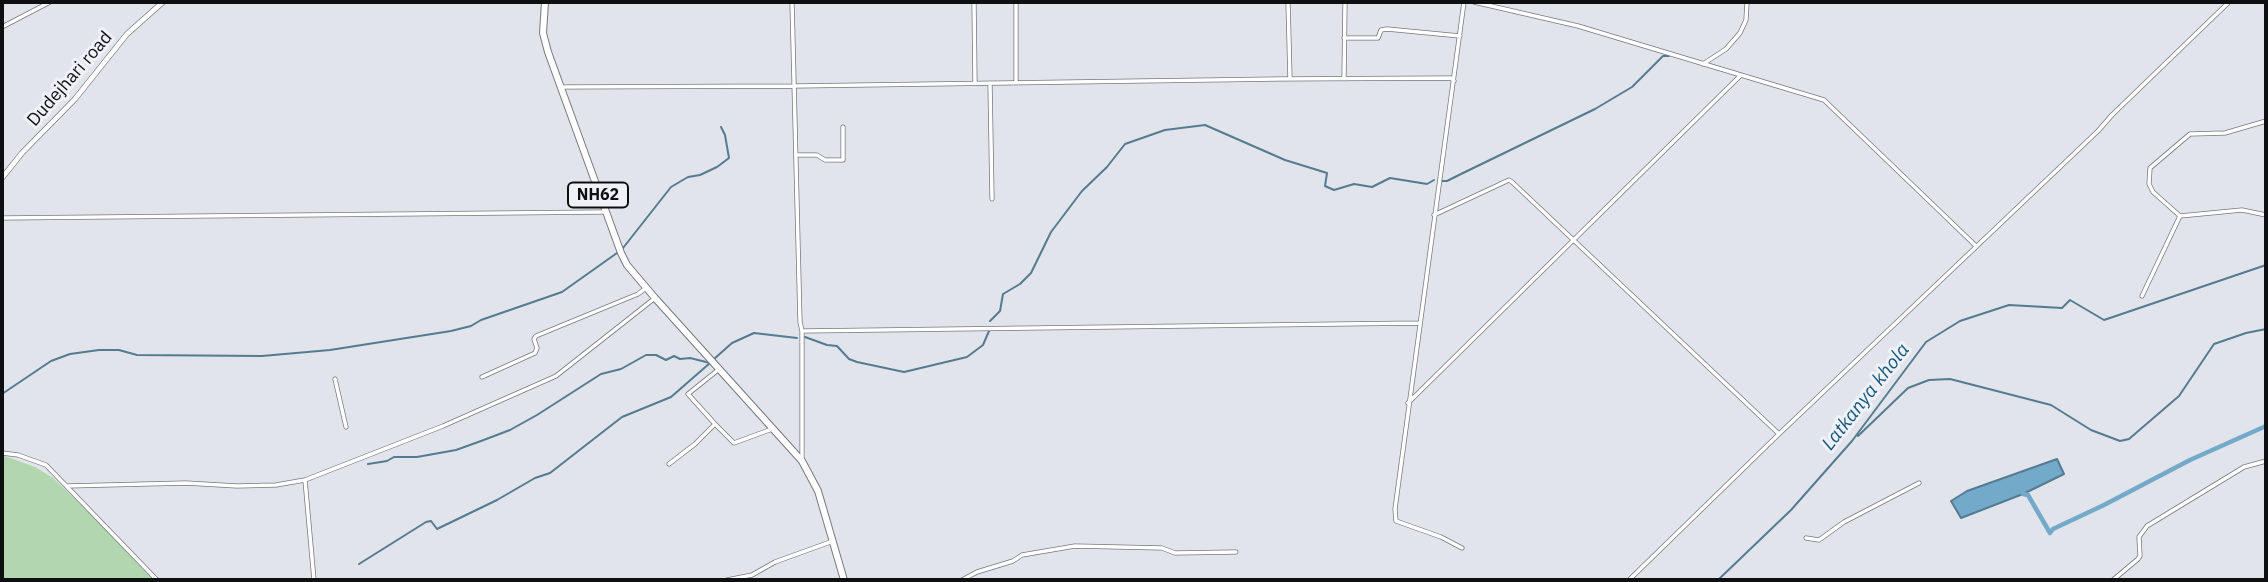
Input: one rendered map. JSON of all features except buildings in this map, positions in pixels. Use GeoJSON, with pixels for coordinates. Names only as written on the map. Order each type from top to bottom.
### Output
{"type":"FeatureCollection","features":[{"type":"Feature","properties":{"kind":"main road","name":"NH62"},"geometry":{"type":"LineString","coordinates":[[545,2],[543,33],[559,86],[604,212],[627,265],[802,461],[818,491],[844,580]]}},
{"type":"Feature","properties":{"kind":"street"},"geometry":{"type":"LineString","coordinates":[[2,27],[50,2]]}},
{"type":"Feature","properties":{"kind":"street","name":"Dudejhari road"},"geometry":{"type":"LineString","coordinates":[[2,178],[22,153],[75,99],[127,34],[163,2]]}},
{"type":"Feature","properties":{"kind":"street"},"geometry":{"type":"LineString","coordinates":[[792,2],[802,331],[802,461]]}},
{"type":"Feature","properties":{"kind":"street"},"geometry":{"type":"LineString","coordinates":[[974,2],[975,83]]}},
{"type":"Feature","properties":{"kind":"street"},"geometry":{"type":"LineString","coordinates":[[1016,2],[1016,83]]}},
{"type":"Feature","properties":{"kind":"street"},"geometry":{"type":"LineString","coordinates":[[1288,2],[1290,79]]}},
{"type":"Feature","properties":{"kind":"street"},"geometry":{"type":"LineString","coordinates":[[1344,79],[1345,2]]}},
{"type":"Feature","properties":{"kind":"street"},"geometry":{"type":"LineString","coordinates":[[1462,548],[1441,537],[1396,521],[1395,509],[1464,2]]}},
{"type":"Feature","properties":{"kind":"street"},"geometry":{"type":"LineString","coordinates":[[1474,2],[1578,26],[1824,100],[1976,246]]}},
{"type":"Feature","properties":{"kind":"street"},"geometry":{"type":"LineString","coordinates":[[1703,64],[1726,49],[1740,33],[1746,20],[1747,2]]}},
{"type":"Feature","properties":{"kind":"street"},"geometry":{"type":"LineString","coordinates":[[1629,580],[2229,2]]}},
{"type":"Feature","properties":{"kind":"street"},"geometry":{"type":"LineString","coordinates":[[1345,38],[1378,38],[1381,30],[1387,29],[1460,36]]}},
{"type":"Feature","properties":{"kind":"street"},"geometry":{"type":"LineString","coordinates":[[1408,403],[1741,75]]}},
{"type":"Feature","properties":{"kind":"street"},"geometry":{"type":"LineString","coordinates":[[559,86],[794,86],[1451,78],[1454,81]]}},
{"type":"Feature","properties":{"kind":"street"},"geometry":{"type":"LineString","coordinates":[[990,83],[992,199]]}},
{"type":"Feature","properties":{"kind":"street"},"geometry":{"type":"LineString","coordinates":[[2266,121],[2225,133],[2190,134],[2150,168],[2149,184],[2152,192],[2180,216],[2242,210],[2266,215]]}},
{"type":"Feature","properties":{"kind":"street"},"geometry":{"type":"LineString","coordinates":[[797,155],[817,155],[825,160],[843,160],[843,127]]}},
{"type":"Feature","properties":{"kind":"street"},"geometry":{"type":"LineString","coordinates":[[1434,215],[1509,180],[1779,434]]}},
{"type":"Feature","properties":{"kind":"street"},"geometry":{"type":"LineString","coordinates":[[2,218],[604,212]]}},
{"type":"Feature","properties":{"kind":"street"},"geometry":{"type":"LineString","coordinates":[[2142,296],[2180,216]]}},
{"type":"Feature","properties":{"kind":"street"},"geometry":{"type":"LineString","coordinates":[[482,377],[536,353],[536,336],[639,294],[646,288]]}},
{"type":"Feature","properties":{"kind":"street"},"geometry":{"type":"LineString","coordinates":[[67,486],[237,486],[276,485],[305,480],[443,426],[556,376],[654,298]]}},
{"type":"Feature","properties":{"kind":"street"},"geometry":{"type":"LineString","coordinates":[[802,331],[1419,324]]}},
{"type":"Feature","properties":{"kind":"street"},"geometry":{"type":"LineString","coordinates":[[715,363],[688,394],[734,443],[772,429]]}},
{"type":"Feature","properties":{"kind":"street"},"geometry":{"type":"LineString","coordinates":[[335,379],[346,427]]}},
{"type":"Feature","properties":{"kind":"street"},"geometry":{"type":"LineString","coordinates":[[669,464],[715,424]]}},
{"type":"Feature","properties":{"kind":"street"},"geometry":{"type":"LineString","coordinates":[[2,453],[18,455],[46,465],[157,580]]}},
{"type":"Feature","properties":{"kind":"street"},"geometry":{"type":"LineString","coordinates":[[2113,580],[2140,556],[2137,543],[2147,526],[2244,467],[2266,461]]}},
{"type":"Feature","properties":{"kind":"street"},"geometry":{"type":"LineString","coordinates":[[305,480],[314,580]]}},
{"type":"Feature","properties":{"kind":"street"},"geometry":{"type":"LineString","coordinates":[[1807,538],[1819,540],[1844,522],[1919,483]]}},
{"type":"Feature","properties":{"kind":"street"},"geometry":{"type":"LineString","coordinates":[[727,580],[752,575],[775,562],[833,541]]}},
{"type":"Feature","properties":{"kind":"street"},"geometry":{"type":"LineString","coordinates":[[961,580],[1022,555],[1075,546],[1162,548],[1175,552],[1237,552]]}},
{"type":"Feature","properties":{"kind":"green space"},"geometry":{"type":"Polygon","coordinates":[[[2,455],[35,467],[53,478],[153,580],[2,580],[2,455]]]}},
{"type":"Feature","properties":{"kind":"water"},"geometry":{"type":"Polygon","coordinates":[[[2057,459],[2064,474],[2023,494],[1961,518],[1951,501],[1967,491],[2057,459]]]}},
{"type":"Feature","properties":{"kind":"waterway"},"geometry":{"type":"LineString","coordinates":[[1441,181],[1447,181],[1595,109],[1632,87],[1663,56],[1669,56]]}},
{"type":"Feature","properties":{"kind":"waterway"},"geometry":{"type":"LineString","coordinates":[[990,321],[1000,311],[1003,294],[1020,284],[1031,273],[1051,232],[1082,191],[1107,167],[1125,144],[1165,130],[1205,125],[1285,160],[1327,173],[1325,186],[1334,190],[1354,184],[1372,187],[1390,178],[1427,184],[1434,180]]}},
{"type":"Feature","properties":{"kind":"waterway"},"geometry":{"type":"LineString","coordinates":[[623,248],[671,187],[688,177],[717,167],[729,158],[721,127]]}},
{"type":"Feature","properties":{"kind":"waterway"},"geometry":{"type":"LineString","coordinates":[[2,394],[51,361],[70,354],[119,350],[137,355],[262,356],[330,350],[451,331],[562,292],[617,253]]}},
{"type":"Feature","properties":{"kind":"waterway","name":"Latkanya khola"},"geometry":{"type":"LineString","coordinates":[[1718,580],[1791,510],[1852,441],[1926,342],[1960,321],[2009,305],[2062,308],[2070,300],[2104,320],[2266,265]]}},
{"type":"Feature","properties":{"kind":"waterway"},"geometry":{"type":"LineString","coordinates":[[1858,436],[1908,388],[1929,380],[1950,379],[2051,405],[2091,430],[2120,441],[2129,439],[2179,396],[2214,344],[2266,329]]}},
{"type":"Feature","properties":{"kind":"waterway"},"geometry":{"type":"LineString","coordinates":[[805,337],[837,346],[849,359],[857,362],[904,372],[967,357],[983,345],[989,331]]}},
{"type":"Feature","properties":{"kind":"waterway"},"geometry":{"type":"LineString","coordinates":[[714,359],[732,343],[754,333],[797,338]]}},
{"type":"Feature","properties":{"kind":"waterway"},"geometry":{"type":"LineString","coordinates":[[368,464],[394,457],[417,457],[456,450],[510,430],[601,374],[621,369],[646,355],[656,355],[666,360],[674,356],[710,363]]}},
{"type":"Feature","properties":{"kind":"waterway"},"geometry":{"type":"LineString","coordinates":[[359,564],[426,522],[431,521],[437,529],[535,478],[550,473],[622,417],[671,397],[710,363]]}},
{"type":"Feature","properties":{"kind":"waterway"},"geometry":{"type":"LineString","coordinates":[[2023,494],[2028,495],[2050,533],[2053,529],[2190,460],[2266,426]]}}]}
